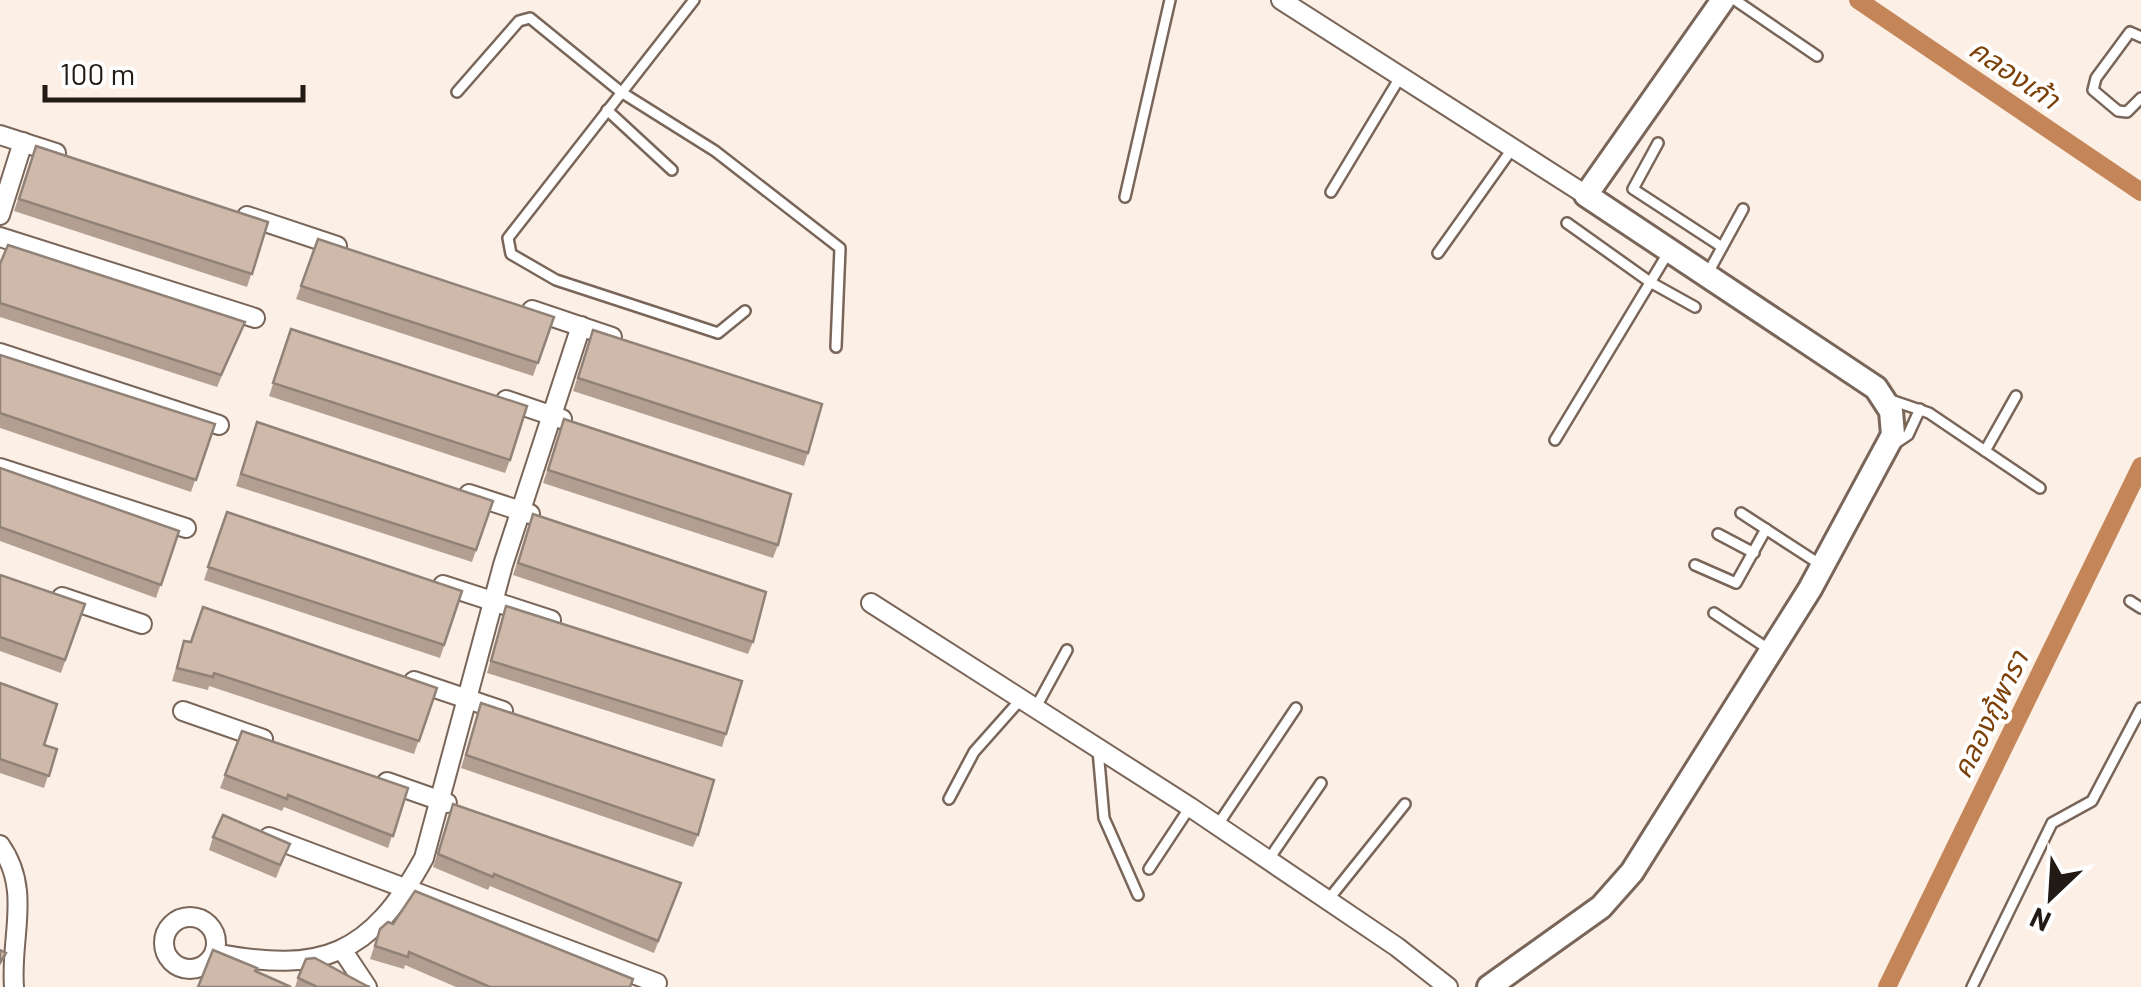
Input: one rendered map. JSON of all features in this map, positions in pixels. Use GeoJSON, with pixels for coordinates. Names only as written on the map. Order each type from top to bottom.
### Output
{"type":"FeatureCollection","features":[{"type":"Feature","properties":{"kind":"street"},"geometry":{"type":"LineString","coordinates":[[1281,0],[1670,250],[1884,398],[1895,423],[1823,566],[1632,872],[1601,906],[1490,987]]}},
{"type":"Feature","properties":{"kind":"street"},"geometry":{"type":"LineString","coordinates":[[1586,195],[1723,0]]}},
{"type":"Feature","properties":{"kind":"street"},"geometry":{"type":"LineString","coordinates":[[0,135],[79,161]]}},
{"type":"Feature","properties":{"kind":"street"},"geometry":{"type":"LineString","coordinates":[[0,215],[23,142]]}},
{"type":"Feature","properties":{"kind":"street"},"geometry":{"type":"LineString","coordinates":[[228,210],[358,253]]}},
{"type":"Feature","properties":{"kind":"street"},"geometry":{"type":"LineString","coordinates":[[0,237],[255,318]]}},
{"type":"Feature","properties":{"kind":"street"},"geometry":{"type":"LineString","coordinates":[[506,302],[635,344]]}},
{"type":"Feature","properties":{"kind":"street"},"geometry":{"type":"LineString","coordinates":[[214,953],[296,964],[343,950],[388,915],[424,858],[494,602],[581,326]]}},
{"type":"Feature","properties":{"kind":"street"},"geometry":{"type":"LineString","coordinates":[[0,353],[219,425]]}},
{"type":"Feature","properties":{"kind":"street"},"geometry":{"type":"LineString","coordinates":[[480,392],[589,428]]}},
{"type":"Feature","properties":{"kind":"street"},"geometry":{"type":"LineString","coordinates":[[0,468],[186,528]]}},
{"type":"Feature","properties":{"kind":"street"},"geometry":{"type":"LineString","coordinates":[[449,487],[556,523]]}},
{"type":"Feature","properties":{"kind":"street"},"geometry":{"type":"LineString","coordinates":[[421,578],[564,624]]}},
{"type":"Feature","properties":{"kind":"street"},"geometry":{"type":"LineString","coordinates":[[36,588],[142,624]]}},
{"type":"Feature","properties":{"kind":"street"},"geometry":{"type":"LineString","coordinates":[[871,603],[1190,808],[1328,900],[1448,987]]}},
{"type":"Feature","properties":{"kind":"street"},"geometry":{"type":"LineString","coordinates":[[396,674],[522,717]]}},
{"type":"Feature","properties":{"kind":"street"},"geometry":{"type":"LineString","coordinates":[[183,711],[275,743]]}},
{"type":"Feature","properties":{"kind":"street"},"geometry":{"type":"LineString","coordinates":[[366,775],[459,807]]}},
{"type":"Feature","properties":{"kind":"street"},"geometry":{"type":"LineString","coordinates":[[244,828],[657,982]]}},
{"type":"Feature","properties":{"kind":"street"},"geometry":{"type":"LineString","coordinates":[[0,845],[17,876],[8,953],[14,987]]}},
{"type":"Feature","properties":{"kind":"street"},"geometry":{"type":"LineString","coordinates":[[195,918],[211,927],[214,953],[183,978],[164,946],[167,930],[179,919],[195,918]]}},
{"type":"Feature","properties":{"kind":"street"},"geometry":{"type":"LineString","coordinates":[[343,950],[367,987]]}},
{"type":"Feature","properties":{"kind":"lane"},"geometry":{"type":"LineString","coordinates":[[694,0],[508,238],[511,254],[556,280],[718,333],[746,311]]}},
{"type":"Feature","properties":{"kind":"lane"},"geometry":{"type":"LineString","coordinates":[[1125,197],[1170,0]]}},
{"type":"Feature","properties":{"kind":"lane"},"geometry":{"type":"LineString","coordinates":[[1735,0],[1817,56]]}},
{"type":"Feature","properties":{"kind":"lane"},"geometry":{"type":"LineString","coordinates":[[457,92],[519,21],[530,18],[621,92],[715,152],[840,248],[836,346]]}},
{"type":"Feature","properties":{"kind":"lane"},"geometry":{"type":"LineString","coordinates":[[2141,37],[2130,32],[2096,78],[2092,90],[2118,111],[2127,112],[2141,98]]}},
{"type":"Feature","properties":{"kind":"lane"},"geometry":{"type":"LineString","coordinates":[[1332,192],[1400,79]]}},
{"type":"Feature","properties":{"kind":"lane"},"geometry":{"type":"LineString","coordinates":[[608,110],[672,170]]}},
{"type":"Feature","properties":{"kind":"lane"},"geometry":{"type":"LineString","coordinates":[[1658,142],[1634,189],[1722,247]]}},
{"type":"Feature","properties":{"kind":"lane"},"geometry":{"type":"LineString","coordinates":[[1438,253],[1512,149]]}},
{"type":"Feature","properties":{"kind":"lane"},"geometry":{"type":"LineString","coordinates":[[1706,275],[1743,210]]}},
{"type":"Feature","properties":{"kind":"lane"},"geometry":{"type":"LineString","coordinates":[[1566,223],[1650,282],[1695,307]]}},
{"type":"Feature","properties":{"kind":"lane"},"geometry":{"type":"LineString","coordinates":[[1555,440],[1670,250]]}},
{"type":"Feature","properties":{"kind":"lane"},"geometry":{"type":"LineString","coordinates":[[1985,451],[2016,396]]}},
{"type":"Feature","properties":{"kind":"lane"},"geometry":{"type":"LineString","coordinates":[[1884,398],[1920,409],[2040,488]]}},
{"type":"Feature","properties":{"kind":"lane"},"geometry":{"type":"LineString","coordinates":[[1886,447],[1902,441],[1920,409]]}},
{"type":"Feature","properties":{"kind":"lane"},"geometry":{"type":"LineString","coordinates":[[1741,513],[1823,566]]}},
{"type":"Feature","properties":{"kind":"lane"},"geometry":{"type":"LineString","coordinates":[[1696,565],[1736,584],[1766,529]]}},
{"type":"Feature","properties":{"kind":"lane"},"geometry":{"type":"LineString","coordinates":[[1718,534],[1754,553]]}},
{"type":"Feature","properties":{"kind":"lane"},"geometry":{"type":"LineString","coordinates":[[2130,602],[2141,608]]}},
{"type":"Feature","properties":{"kind":"lane"},"geometry":{"type":"LineString","coordinates":[[1714,614],[1772,651]]}},
{"type":"Feature","properties":{"kind":"lane"},"geometry":{"type":"LineString","coordinates":[[949,799],[974,752],[1029,703],[1066,650]]}},
{"type":"Feature","properties":{"kind":"lane"},"geometry":{"type":"LineString","coordinates":[[1217,826],[1296,708]]}},
{"type":"Feature","properties":{"kind":"lane"},"geometry":{"type":"LineString","coordinates":[[1972,987],[2052,823],[2092,801],[2141,708]]}},
{"type":"Feature","properties":{"kind":"lane"},"geometry":{"type":"LineString","coordinates":[[1098,748],[1104,818],[1138,895]]}},
{"type":"Feature","properties":{"kind":"lane"},"geometry":{"type":"LineString","coordinates":[[1268,860],[1321,783]]}},
{"type":"Feature","properties":{"kind":"lane"},"geometry":{"type":"LineString","coordinates":[[1328,900],[1406,804]]}},
{"type":"Feature","properties":{"kind":"lane"},"geometry":{"type":"LineString","coordinates":[[1150,869],[1190,808]]}},
{"type":"Feature","properties":{"kind":"building"},"geometry":{"type":"Polygon","coordinates":[[[36,146],[268,222],[252,274],[19,199],[36,146]]]}},
{"type":"Feature","properties":{"kind":"building"},"geometry":{"type":"Polygon","coordinates":[[[318,239],[554,317],[538,363],[301,286],[318,239]]]}},
{"type":"Feature","properties":{"kind":"building"},"geometry":{"type":"Polygon","coordinates":[[[8,245],[245,322],[221,375],[0,303],[0,264],[8,245]]]}},
{"type":"Feature","properties":{"kind":"building"},"geometry":{"type":"Polygon","coordinates":[[[291,329],[527,406],[510,460],[273,383],[291,329]]]}},
{"type":"Feature","properties":{"kind":"building"},"geometry":{"type":"Polygon","coordinates":[[[593,330],[822,404],[808,453],[578,378],[593,330]]]}},
{"type":"Feature","properties":{"kind":"building"},"geometry":{"type":"Polygon","coordinates":[[[0,355],[215,424],[196,480],[0,413],[0,355]]]}},
{"type":"Feature","properties":{"kind":"building"},"geometry":{"type":"Polygon","coordinates":[[[564,419],[791,494],[778,545],[548,470],[564,419]]]}},
{"type":"Feature","properties":{"kind":"building"},"geometry":{"type":"Polygon","coordinates":[[[257,422],[493,501],[476,550],[241,474],[257,422]]]}},
{"type":"Feature","properties":{"kind":"building"},"geometry":{"type":"Polygon","coordinates":[[[0,468],[179,531],[161,585],[0,527],[0,468]]]}},
{"type":"Feature","properties":{"kind":"building"},"geometry":{"type":"Polygon","coordinates":[[[227,512],[462,591],[444,645],[208,567],[227,512]]]}},
{"type":"Feature","properties":{"kind":"building"},"geometry":{"type":"Polygon","coordinates":[[[533,514],[766,592],[753,642],[518,563],[533,514]]]}},
{"type":"Feature","properties":{"kind":"building"},"geometry":{"type":"Polygon","coordinates":[[[0,575],[85,604],[65,660],[0,637],[0,575]]]}},
{"type":"Feature","properties":{"kind":"building"},"geometry":{"type":"Polygon","coordinates":[[[506,606],[742,681],[726,734],[491,661],[506,606]]]}},
{"type":"Feature","properties":{"kind":"building"},"geometry":{"type":"Polygon","coordinates":[[[203,607],[437,688],[419,741],[214,673],[213,677],[177,668],[184,641],[191,642],[203,607]]]}},
{"type":"Feature","properties":{"kind":"building"},"geometry":{"type":"Polygon","coordinates":[[[0,683],[57,704],[44,745],[57,749],[49,776],[0,759],[0,683]]]}},
{"type":"Feature","properties":{"kind":"building"},"geometry":{"type":"Polygon","coordinates":[[[481,703],[714,780],[698,835],[466,755],[481,703]]]}},
{"type":"Feature","properties":{"kind":"building"},"geometry":{"type":"Polygon","coordinates":[[[242,731],[408,788],[393,836],[225,775],[242,731]]]}},
{"type":"Feature","properties":{"kind":"building"},"geometry":{"type":"Polygon","coordinates":[[[453,804],[681,883],[658,941],[438,854],[453,804]]]}},
{"type":"Feature","properties":{"kind":"building"},"geometry":{"type":"Polygon","coordinates":[[[223,815],[290,844],[280,865],[213,837],[223,815]]]}},
{"type":"Feature","properties":{"kind":"building"},"geometry":{"type":"Polygon","coordinates":[[[415,891],[633,979],[630,987],[490,987],[409,952],[408,957],[375,946],[380,929],[388,922],[393,924],[415,891]]]}},
{"type":"Feature","properties":{"kind":"building"},"geometry":{"type":"Polygon","coordinates":[[[213,950],[257,968],[255,971],[291,987],[198,987],[213,950]]]}},
{"type":"Feature","properties":{"kind":"building"},"geometry":{"type":"Polygon","coordinates":[[[315,958],[370,987],[317,987],[298,978],[306,959],[315,958]]]}},
{"type":"Feature","properties":{"kind":"waterway","name":"คลองเก้า"},"geometry":{"type":"LineString","coordinates":[[1858,0],[2141,192]]}},
{"type":"Feature","properties":{"kind":"waterway","name":"คลองกู้พารา"},"geometry":{"type":"LineString","coordinates":[[1887,987],[2141,466]]}}]}
